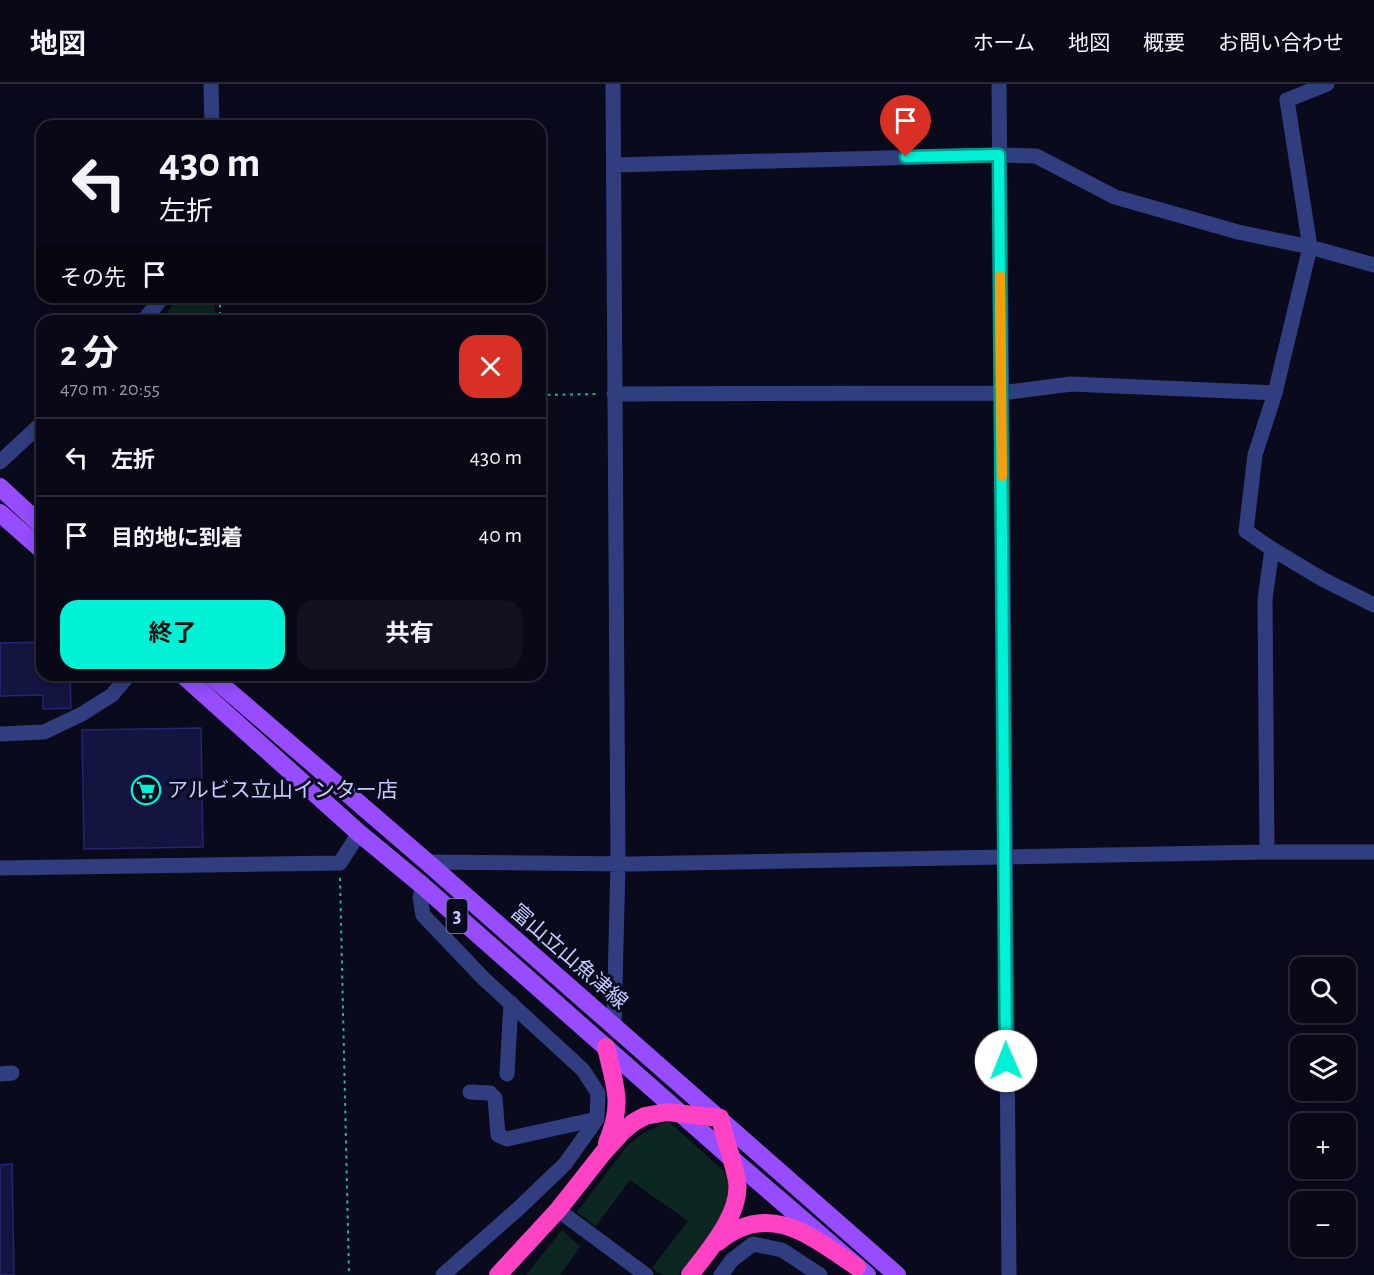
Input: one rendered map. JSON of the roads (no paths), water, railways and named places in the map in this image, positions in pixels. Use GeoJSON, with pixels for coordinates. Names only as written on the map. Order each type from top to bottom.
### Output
{"type":"FeatureCollection","features":[{"type":"Feature","properties":{"kind":"highway"},"geometry":{"type":"LineString","coordinates":[[603,1153],[617,1113],[617,1098],[606,1047]]}},
{"type":"Feature","properties":{"kind":"highway"},"geometry":{"type":"LineString","coordinates":[[498,1275],[558,1210],[623,1131],[645,1116],[667,1112],[720,1118],[737,1182],[737,1196],[727,1222],[690,1275]]}},
{"type":"Feature","properties":{"kind":"highway"},"geometry":{"type":"LineString","coordinates":[[711,1247],[729,1232],[744,1226],[773,1222],[794,1228],[820,1242],[862,1271]]}},
{"type":"Feature","properties":{"kind":"main road"},"geometry":{"type":"LineString","coordinates":[[0,488],[36,521]]}},
{"type":"Feature","properties":{"kind":"main road"},"geometry":{"type":"LineString","coordinates":[[0,513],[36,545]]}},
{"type":"Feature","properties":{"kind":"main road","name":"富山立山魚津線"},"geometry":{"type":"LineString","coordinates":[[190,681],[359,833],[423,886],[862,1271]]}},
{"type":"Feature","properties":{"kind":"main road","name":"富山立山魚津線"},"geometry":{"type":"LineString","coordinates":[[217,681],[427,862],[897,1275]]}},
{"type":"Feature","properties":{"kind":"street"},"geometry":{"type":"LineString","coordinates":[[211,84],[212,120]]}},
{"type":"Feature","properties":{"kind":"street"},"geometry":{"type":"LineString","coordinates":[[613,84],[618,864],[614,1027]]}},
{"type":"Feature","properties":{"kind":"street"},"geometry":{"type":"LineString","coordinates":[[999,84],[1009,1275]]}},
{"type":"Feature","properties":{"kind":"street"},"geometry":{"type":"LineString","coordinates":[[1328,84],[1287,100],[1310,247],[1275,393],[1255,455],[1246,531],[1322,579],[1374,605]]}},
{"type":"Feature","properties":{"kind":"street"},"geometry":{"type":"LineString","coordinates":[[614,165],[1036,156],[1115,197],[1238,232],[1310,247],[1374,265]]}},
{"type":"Feature","properties":{"kind":"street"},"geometry":{"type":"LineString","coordinates":[[148,315],[158,303]]}},
{"type":"Feature","properties":{"kind":"street"},"geometry":{"type":"LineString","coordinates":[[614,394],[1000,393],[1071,384],[1275,393]]}},
{"type":"Feature","properties":{"kind":"street"},"geometry":{"type":"LineString","coordinates":[[0,462],[36,429]]}},
{"type":"Feature","properties":{"kind":"street"},"geometry":{"type":"LineString","coordinates":[[1267,852],[1265,599],[1272,549]]}},
{"type":"Feature","properties":{"kind":"street"},"geometry":{"type":"LineString","coordinates":[[0,734],[44,732],[82,714],[112,695],[124,681]]}},
{"type":"Feature","properties":{"kind":"street"},"geometry":{"type":"LineString","coordinates":[[0,868],[340,863],[359,833]]}},
{"type":"Feature","properties":{"kind":"street"},"geometry":{"type":"LineString","coordinates":[[427,862],[618,864],[1374,852]]}},
{"type":"Feature","properties":{"kind":"street"},"geometry":{"type":"LineString","coordinates":[[423,886],[420,897],[423,915],[483,978],[583,1070],[598,1093],[597,1119],[565,1164],[444,1275]]}},
{"type":"Feature","properties":{"kind":"street"},"geometry":{"type":"LineString","coordinates":[[507,1074],[511,1003]]}},
{"type":"Feature","properties":{"kind":"street"},"geometry":{"type":"LineString","coordinates":[[470,1092],[489,1093],[495,1098],[498,1135],[507,1139],[597,1119]]}},
{"type":"Feature","properties":{"kind":"street"},"geometry":{"type":"LineString","coordinates":[[558,1210],[646,1275]]}},
{"type":"Feature","properties":{"kind":"street"},"geometry":{"type":"LineString","coordinates":[[721,1275],[732,1260],[753,1244],[782,1250],[820,1275]]}},
{"type":"Feature","properties":{"kind":"place","name":"アルビス立山インター店"},"geometry":{"type":"Point","coordinates":[146,790]}}]}
